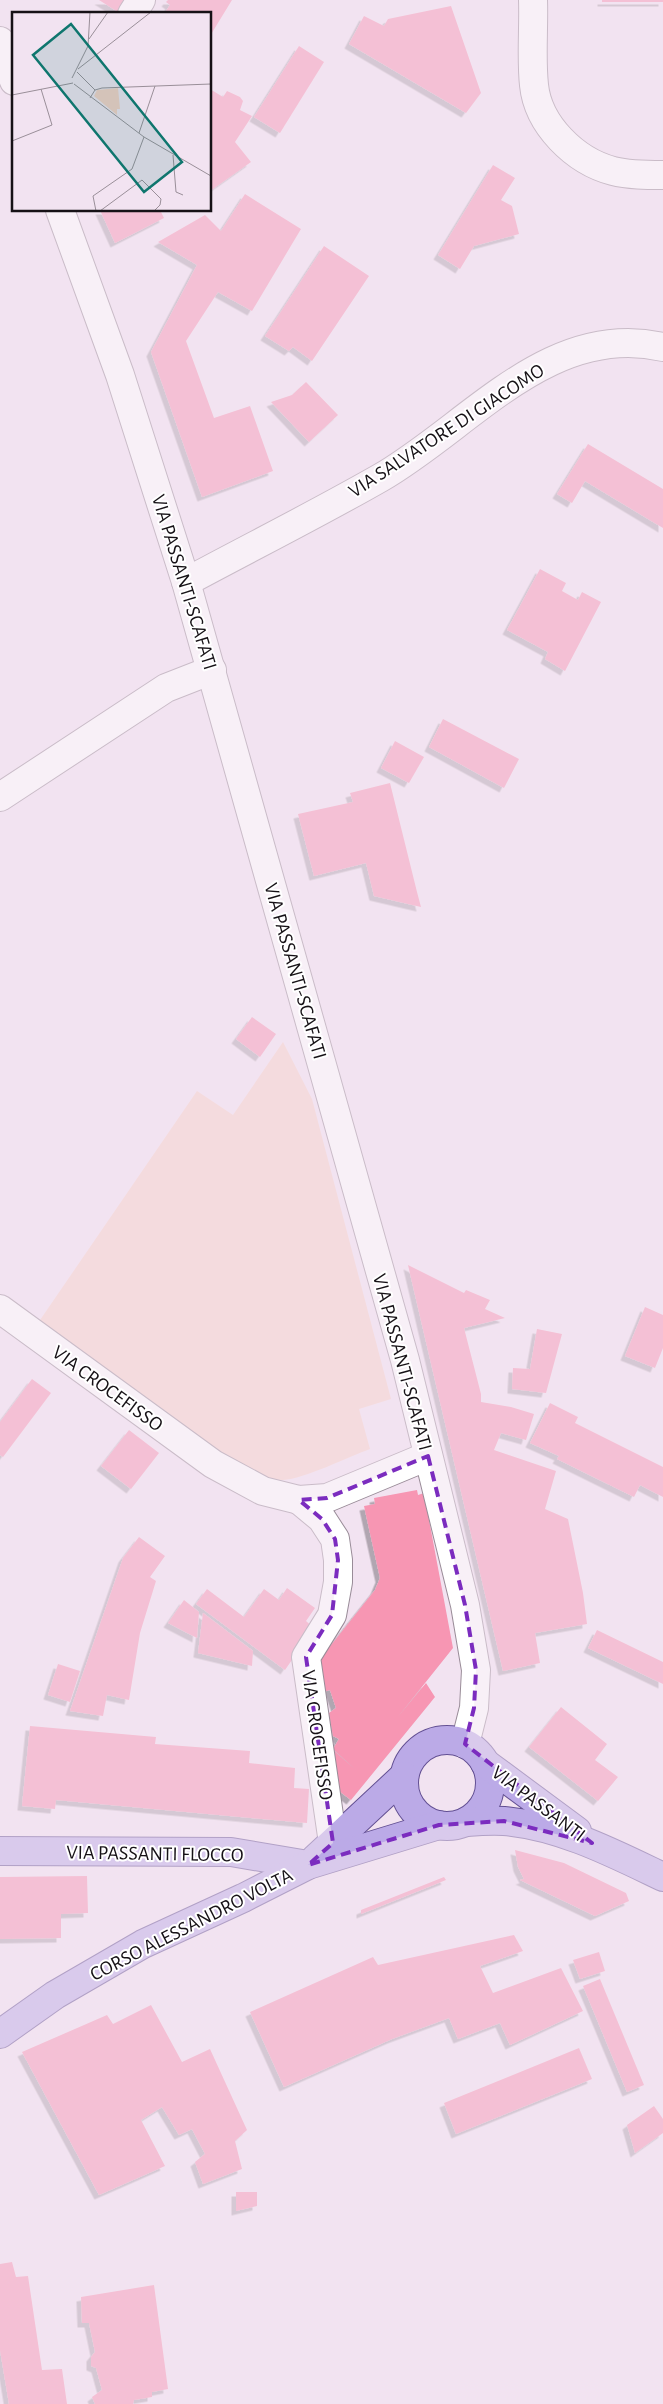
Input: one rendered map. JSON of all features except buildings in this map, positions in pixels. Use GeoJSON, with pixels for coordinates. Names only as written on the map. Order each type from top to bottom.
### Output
{"type":"FeatureCollection","features":[{"type":"Feature","properties":{"kind":"main road"},"geometry":{"type":"LineString","coordinates":[[308,1865],[439,1826],[453,1826],[466,1822],[477,1814],[485,1802],[489,1790],[490,1776],[485,1763],[476,1752],[465,1744],[452,1740],[439,1740],[427,1745],[416,1753],[408,1763],[404,1776],[404,1790],[408,1802],[416,1813],[439,1826]]}},
{"type":"Feature","properties":{"kind":"main road","name":"VIA PASSANTI"},"geometry":{"type":"LineString","coordinates":[[485,1763],[592,1843]]}},
{"type":"Feature","properties":{"kind":"main road"},"geometry":{"type":"LineString","coordinates":[[308,1865],[404,1776]]}},
{"type":"Feature","properties":{"kind":"main road","name":"VIA PASSANTI"},"geometry":{"type":"LineString","coordinates":[[466,1822],[504,1821],[542,1828],[592,1843],[663,1877]]}},
{"type":"Feature","properties":{"kind":"main road","name":"VIA PASSANTI FLOCCO"},"geometry":{"type":"LineString","coordinates":[[0,1851],[231,1852],[308,1865]]}},
{"type":"Feature","properties":{"kind":"main road","name":"CORSO ALESSANDRO VOLTA"},"geometry":{"type":"LineString","coordinates":[[0,2034],[55,1995],[143,1944],[243,1898],[308,1865]]}},
{"type":"Feature","properties":{"kind":"street"},"geometry":{"type":"LineString","coordinates":[[133,12],[141,0]]}},
{"type":"Feature","properties":{"kind":"street"},"geometry":{"type":"LineString","coordinates":[[533,0],[534,86],[539,103],[557,136],[590,162],[612,171],[636,175],[663,175]]}},
{"type":"Feature","properties":{"kind":"street"},"geometry":{"type":"LineString","coordinates":[[0,41],[12,75]]}},
{"type":"Feature","properties":{"kind":"street","name":"VIA PASSANTI-SCAFATI"},"geometry":{"type":"LineString","coordinates":[[60,211],[120,375],[186,582],[402,1350],[465,1605],[476,1670],[474,1708],[465,1744]]}},
{"type":"Feature","properties":{"kind":"street","name":"VIA SALVATORE DI GIACOMO"},"geometry":{"type":"LineString","coordinates":[[186,582],[382,477],[537,367],[587,347],[644,343],[663,347]]}},
{"type":"Feature","properties":{"kind":"street"},"geometry":{"type":"LineString","coordinates":[[0,797],[166,688],[212,670]]}},
{"type":"Feature","properties":{"kind":"street","name":"VIA CROCEFISSO"},"geometry":{"type":"LineString","coordinates":[[0,1309],[213,1464],[263,1491],[299,1500],[327,1498],[428,1456]]}},
{"type":"Feature","properties":{"kind":"street","name":"VIA CROCEFISSO"},"geometry":{"type":"LineString","coordinates":[[299,1500],[322,1519],[335,1539],[338,1560],[338,1582],[332,1614],[306,1657],[333,1843]]}},
{"type":"Feature","properties":{"kind":"highlighted area"},"geometry":{"type":"Polygon","coordinates":[[[428,1456],[465,1605],[476,1670],[474,1708],[465,1744],[592,1843],[504,1821],[439,1825],[308,1865],[333,1843],[306,1657],[332,1615],[338,1560],[335,1539],[322,1519],[299,1500],[327,1498],[428,1456]]]}},
{"type":"Feature","properties":{"kind":"shaded area"},"geometry":{"type":"Polygon","coordinates":[[[283,1042],[312,1099],[391,1399],[359,1409],[370,1449],[302,1476],[277,1480],[235,1463],[38,1323],[197,1091],[233,1115],[283,1042]]]}}]}
